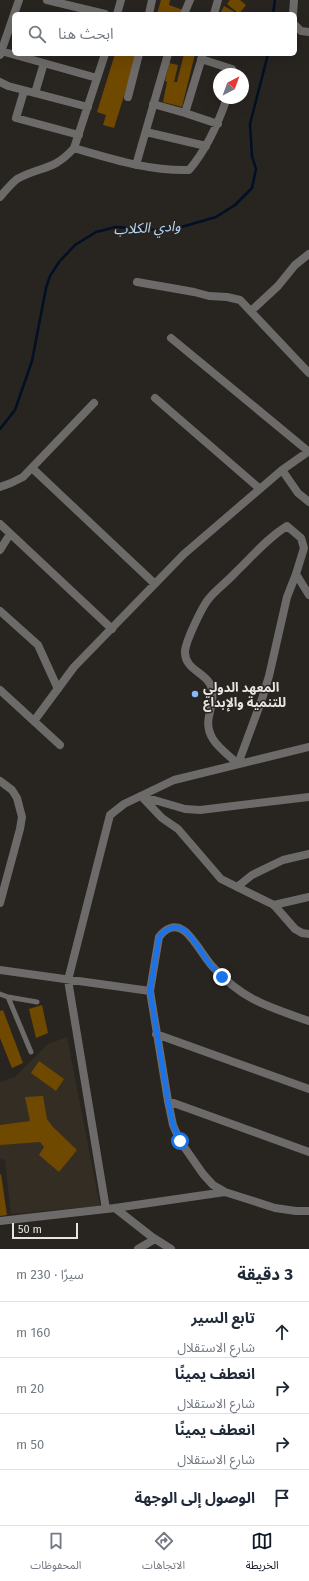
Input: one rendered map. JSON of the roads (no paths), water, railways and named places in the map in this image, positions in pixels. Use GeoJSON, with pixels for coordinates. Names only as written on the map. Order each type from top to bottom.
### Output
{"type":"FeatureCollection","features":[{"type":"Feature","properties":{"kind":"street"},"geometry":{"type":"LineString","coordinates":[[16,12],[19,0]]}},
{"type":"Feature","properties":{"kind":"street"},"geometry":{"type":"LineString","coordinates":[[47,0],[97,12]]}},
{"type":"Feature","properties":{"kind":"street"},"geometry":{"type":"LineString","coordinates":[[118,12],[121,0]]}},
{"type":"Feature","properties":{"kind":"street"},"geometry":{"type":"LineString","coordinates":[[149,12],[152,0]]}},
{"type":"Feature","properties":{"kind":"street"},"geometry":{"type":"LineString","coordinates":[[185,12],[190,0]]}},
{"type":"Feature","properties":{"kind":"street"},"geometry":{"type":"LineString","coordinates":[[215,12],[218,0]]}},
{"type":"Feature","properties":{"kind":"street"},"geometry":{"type":"LineString","coordinates":[[293,12],[294,0]]}},
{"type":"Feature","properties":{"kind":"street"},"geometry":{"type":"LineString","coordinates":[[12,24],[1,53],[12,56]]}},
{"type":"Feature","properties":{"kind":"street"},"geometry":{"type":"LineString","coordinates":[[297,27],[301,31],[309,32]]}},
{"type":"Feature","properties":{"kind":"street"},"geometry":{"type":"LineString","coordinates":[[14,56],[97,78]]}},
{"type":"Feature","properties":{"kind":"street"},"geometry":{"type":"LineString","coordinates":[[0,197],[17,180],[56,164],[66,158],[74,148],[103,56]]}},
{"type":"Feature","properties":{"kind":"street"},"geometry":{"type":"LineString","coordinates":[[128,97],[138,56]]}},
{"type":"Feature","properties":{"kind":"street"},"geometry":{"type":"LineString","coordinates":[[136,165],[167,56]]}},
{"type":"Feature","properties":{"kind":"street"},"geometry":{"type":"LineString","coordinates":[[185,113],[202,57],[230,68]]}},
{"type":"Feature","properties":{"kind":"street"},"geometry":{"type":"LineString","coordinates":[[35,94],[44,63]]}},
{"type":"Feature","properties":{"kind":"street"},"geometry":{"type":"LineString","coordinates":[[0,82],[24,91],[88,107]]}},
{"type":"Feature","properties":{"kind":"street"},"geometry":{"type":"LineString","coordinates":[[24,91],[16,118],[79,135]]}},
{"type":"Feature","properties":{"kind":"street"},"geometry":{"type":"LineString","coordinates":[[153,104],[218,124]]}},
{"type":"Feature","properties":{"kind":"street"},"geometry":{"type":"LineString","coordinates":[[74,148],[136,165],[170,171],[189,170],[199,159],[218,124],[225,104]]}},
{"type":"Feature","properties":{"kind":"street"},"geometry":{"type":"LineString","coordinates":[[146,132],[206,146]]}},
{"type":"Feature","properties":{"kind":"street"},"geometry":{"type":"LineString","coordinates":[[251,311],[278,286],[295,265],[307,258]]}},
{"type":"Feature","properties":{"kind":"street"},"geometry":{"type":"LineString","coordinates":[[137,282],[209,296],[227,297],[240,300],[309,373]]}},
{"type":"Feature","properties":{"kind":"street"},"geometry":{"type":"LineString","coordinates":[[34,721],[74,667],[184,554],[282,470],[309,451],[171,338]]}},
{"type":"Feature","properties":{"kind":"street"},"geometry":{"type":"LineString","coordinates":[[155,398],[260,489]]}},
{"type":"Feature","properties":{"kind":"street"},"geometry":{"type":"LineString","coordinates":[[0,486],[11,483],[23,477],[94,403]]}},
{"type":"Feature","properties":{"kind":"street"},"geometry":{"type":"LineString","coordinates":[[32,468],[155,584]]}},
{"type":"Feature","properties":{"kind":"street"},"geometry":{"type":"LineString","coordinates":[[282,470],[298,493],[309,502]]}},
{"type":"Feature","properties":{"kind":"street"},"geometry":{"type":"LineString","coordinates":[[0,524],[112,629]]}},
{"type":"Feature","properties":{"kind":"street"},"geometry":{"type":"LineString","coordinates":[[287,526],[301,538],[307,549],[296,574],[281,616],[269,676],[238,764],[214,743],[209,733],[208,720],[212,704],[212,689],[209,681],[188,664],[185,651],[194,624],[208,600],[273,534],[287,526]]}},
{"type":"Feature","properties":{"kind":"street"},"geometry":{"type":"LineString","coordinates":[[0,550],[10,534]]}},
{"type":"Feature","properties":{"kind":"street"},"geometry":{"type":"LineString","coordinates":[[296,574],[309,595]]}},
{"type":"Feature","properties":{"kind":"street"},"geometry":{"type":"LineString","coordinates":[[0,611],[38,645],[58,689]]}},
{"type":"Feature","properties":{"kind":"street"},"geometry":{"type":"LineString","coordinates":[[0,690],[60,745]]}},
{"type":"Feature","properties":{"kind":"street"},"geometry":{"type":"LineString","coordinates":[[106,1209],[68,980],[110,815],[124,804],[174,780],[309,747]]}},
{"type":"Feature","properties":{"kind":"street"},"geometry":{"type":"LineString","coordinates":[[0,781],[12,790],[22,817],[0,903]]}},
{"type":"Feature","properties":{"kind":"street"},"geometry":{"type":"LineString","coordinates":[[141,796],[184,809],[200,810],[309,797]]}},
{"type":"Feature","properties":{"kind":"street"},"geometry":{"type":"LineString","coordinates":[[141,796],[162,818],[178,829],[221,878],[274,904],[295,928],[302,933],[309,934]]}},
{"type":"Feature","properties":{"kind":"street"},"geometry":{"type":"LineString","coordinates":[[237,887],[252,875],[283,860],[309,854]]}},
{"type":"Feature","properties":{"kind":"street"},"geometry":{"type":"LineString","coordinates":[[274,904],[309,897]]}},
{"type":"Feature","properties":{"kind":"street"},"geometry":{"type":"LineString","coordinates":[[309,1021],[259,1004],[236,990],[210,964],[184,930],[169,928],[163,931],[159,937],[150,991],[168,1101],[173,1125],[180,1141],[203,1174],[213,1184],[225,1192],[274,1208],[309,1211]]}},
{"type":"Feature","properties":{"kind":"street"},"geometry":{"type":"LineString","coordinates":[[0,970],[150,991]]}},
{"type":"Feature","properties":{"kind":"street"},"geometry":{"type":"LineString","coordinates":[[156,1034],[309,1089]]}},
{"type":"Feature","properties":{"kind":"street"},"geometry":{"type":"LineString","coordinates":[[168,1101],[309,1152]]}},
{"type":"Feature","properties":{"kind":"street"},"geometry":{"type":"LineString","coordinates":[[0,1220],[115,1208],[225,1192]]}},
{"type":"Feature","properties":{"kind":"street"},"geometry":{"type":"LineString","coordinates":[[115,1208],[155,1239],[171,1249]]}},
{"type":"Feature","properties":{"kind":"street"},"geometry":{"type":"LineString","coordinates":[[138,1249],[155,1239]]}},
{"type":"Feature","properties":{"kind":"lane"},"geometry":{"type":"LineString","coordinates":[[0,994],[8,997],[37,1002]]}},
{"type":"Feature","properties":{"kind":"lane"},"geometry":{"type":"LineString","coordinates":[[8,997],[31,1052]]}},
{"type":"Feature","properties":{"kind":"waterway","name":"وادي الكلاب"},"geometry":{"type":"LineString","coordinates":[[273,12],[275,0]]}},
{"type":"Feature","properties":{"kind":"waterway","name":"وادي الكلاب"},"geometry":{"type":"LineString","coordinates":[[0,429],[15,410],[32,361],[46,288],[50,276],[59,262],[75,245],[96,232],[116,227],[156,230],[178,228],[216,217],[235,205],[252,188],[256,169],[252,156],[250,124],[267,56]]}},
{"type":"Feature","properties":{"kind":"place","name":"المعهد الدولي للتنمية والإبداع"},"geometry":{"type":"Point","coordinates":[195,694]}}]}
